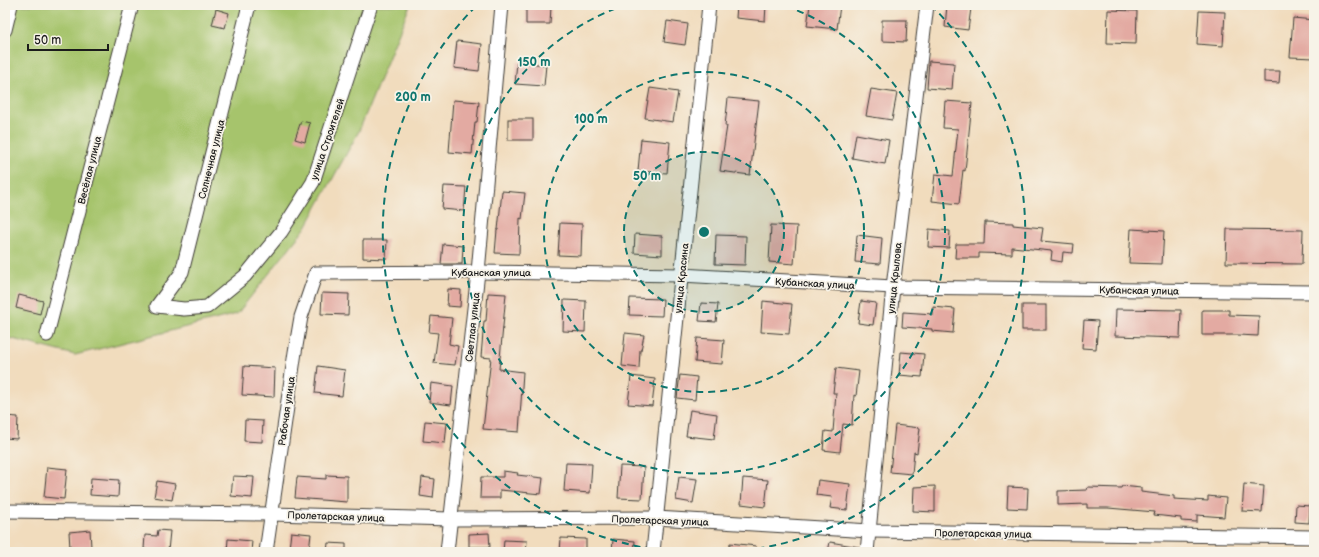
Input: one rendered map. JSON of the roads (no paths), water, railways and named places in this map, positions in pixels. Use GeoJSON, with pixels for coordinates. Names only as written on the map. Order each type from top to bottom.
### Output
{"type":"FeatureCollection","features":[{"type":"Feature","properties":{"kind":"street"},"geometry":{"type":"LineString","coordinates":[[5,30],[12,5]]}},
{"type":"Feature","properties":{"kind":"street","name":"Весёлая улица"},"geometry":{"type":"LineString","coordinates":[[47,335],[132,5]]}},
{"type":"Feature","properties":{"kind":"street","name":"Солнечная улица"},"geometry":{"type":"LineString","coordinates":[[157,306],[182,272],[249,5]]}},
{"type":"Feature","properties":{"kind":"street","name":"улица Строителей"},"geometry":{"type":"LineString","coordinates":[[157,306],[184,310],[207,307],[245,276],[281,232],[313,182],[371,5]]}},
{"type":"Feature","properties":{"kind":"street","name":"Светлая улица"},"geometry":{"type":"LineString","coordinates":[[447,552],[478,272],[502,5]]}},
{"type":"Feature","properties":{"kind":"street","name":"улица Красина"},"geometry":{"type":"LineString","coordinates":[[653,552],[708,5]]}},
{"type":"Feature","properties":{"kind":"street","name":"улица Крылова"},"geometry":{"type":"LineString","coordinates":[[867,552],[893,287],[927,5]]}},
{"type":"Feature","properties":{"kind":"street","name":"Кубанская улица"},"geometry":{"type":"LineString","coordinates":[[316,273],[478,272],[681,275],[893,287],[1314,292]]}},
{"type":"Feature","properties":{"kind":"street","name":"Рабочая улица"},"geometry":{"type":"LineString","coordinates":[[266,552],[297,338],[301,317],[316,273]]}},
{"type":"Feature","properties":{"kind":"street","name":"Пролетарская улица"},"geometry":{"type":"LineString","coordinates":[[5,511],[272,514],[450,519],[656,518],[870,531],[1314,537]]}}]}
